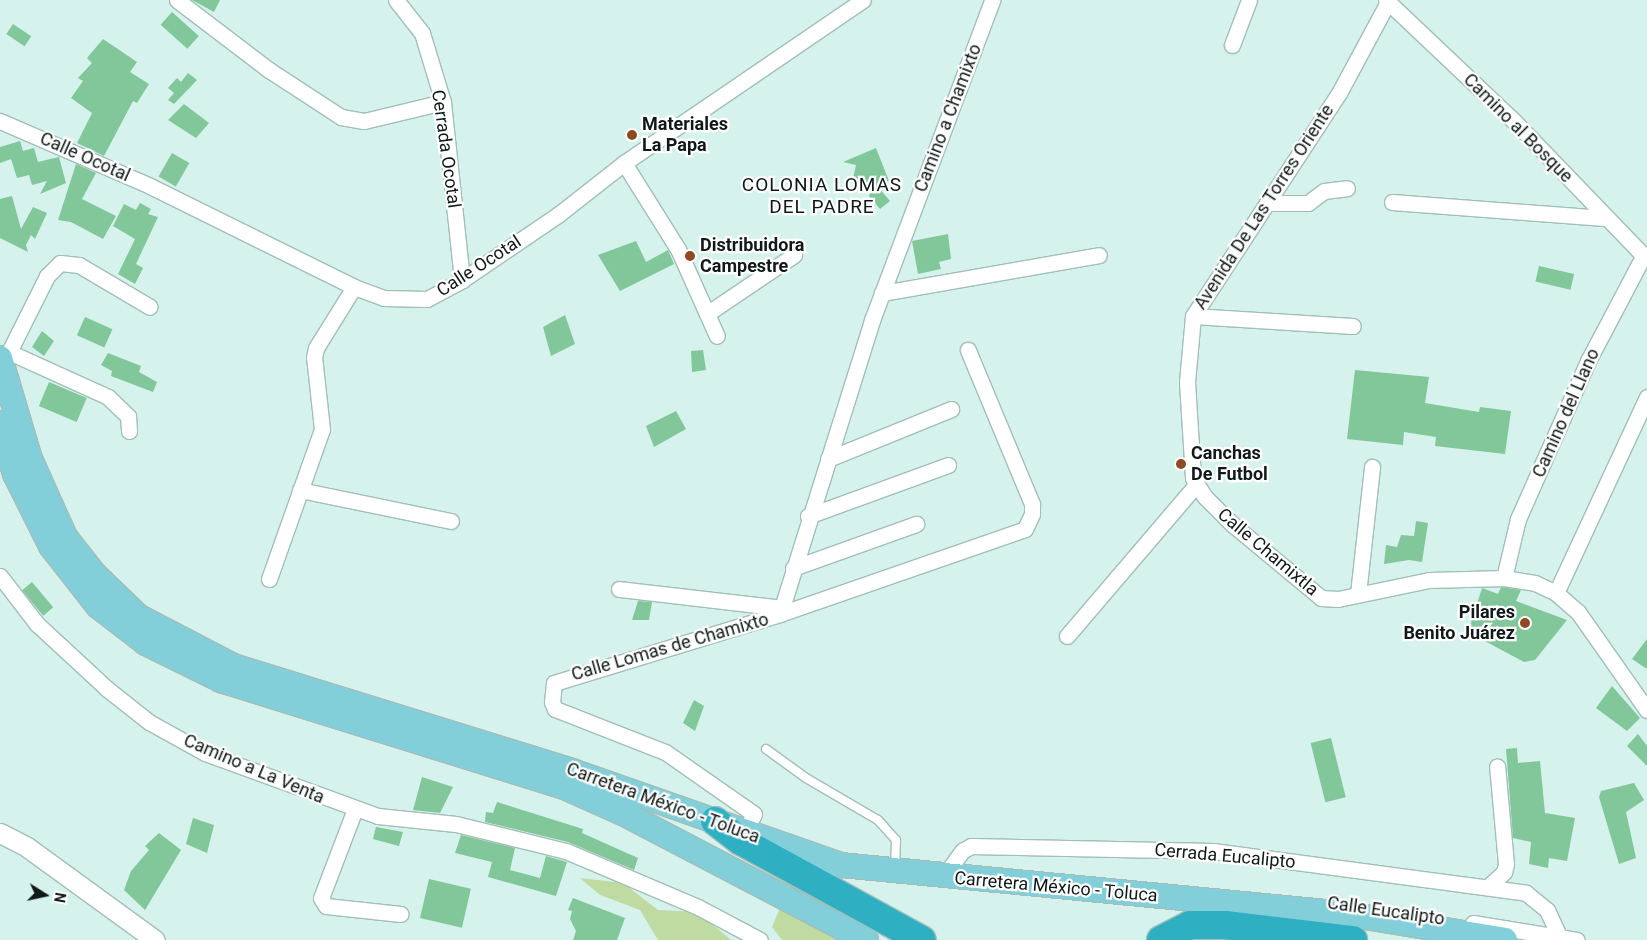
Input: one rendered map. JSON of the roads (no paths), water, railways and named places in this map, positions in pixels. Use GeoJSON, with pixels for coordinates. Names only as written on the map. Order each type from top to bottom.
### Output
{"type":"FeatureCollection","features":[{"type":"Feature","properties":{"kind":"highway"},"geometry":{"type":"LineString","coordinates":[[715,821],[741,841],[922,940]]}},
{"type":"Feature","properties":{"kind":"highway"},"geometry":{"type":"LineString","coordinates":[[1161,940],[1190,925],[1225,925],[1353,940]]}},
{"type":"Feature","properties":{"kind":"main road","name":"Carretera México - Toluca"},"geometry":{"type":"LineString","coordinates":[[4,359],[30,459],[65,537],[116,596],[162,632],[233,666],[507,750],[841,865],[896,873],[1347,914],[1505,940]]}},
{"type":"Feature","properties":{"kind":"main road","name":"Carretera México - Toluca"},"geometry":{"type":"LineString","coordinates":[[0,423],[16,474],[51,546],[98,606],[146,643],[221,680],[562,786],[625,814],[866,940]]}},
{"type":"Feature","properties":{"kind":"street"},"geometry":{"type":"LineString","coordinates":[[177,0],[269,70],[341,117],[364,121],[443,102]]}},
{"type":"Feature","properties":{"kind":"street","name":"Cerrada Ocotal"},"geometry":{"type":"LineString","coordinates":[[396,0],[422,33],[443,102],[462,280]]}},
{"type":"Feature","properties":{"kind":"street","name":"Calle Ocotal"},"geometry":{"type":"LineString","coordinates":[[0,121],[150,186],[354,287],[384,298],[427,299],[462,280],[558,214],[624,163],[863,0]]}},
{"type":"Feature","properties":{"kind":"street","name":"Camino a Chamixto"},"geometry":{"type":"LineString","coordinates":[[872,320],[992,0]]}},
{"type":"Feature","properties":{"kind":"street"},"geometry":{"type":"LineString","coordinates":[[1232,45],[1249,0]]}},
{"type":"Feature","properties":{"kind":"street","name":"Avenida De Las Torres Oriente"},"geometry":{"type":"LineString","coordinates":[[1196,485],[1188,452],[1188,344],[1193,316],[1339,93],[1387,1]]}},
{"type":"Feature","properties":{"kind":"street","name":"Camino al Bosque"},"geometry":{"type":"LineString","coordinates":[[1387,1],[1514,121],[1645,257]]}},
{"type":"Feature","properties":{"kind":"street"},"geometry":{"type":"LineString","coordinates":[[624,163],[678,249],[717,336]]}},
{"type":"Feature","properties":{"kind":"street"},"geometry":{"type":"LineString","coordinates":[[1266,204],[1303,204],[1324,191],[1346,188]]}},
{"type":"Feature","properties":{"kind":"street"},"geometry":{"type":"LineString","coordinates":[[1392,202],[1607,218]]}},
{"type":"Feature","properties":{"kind":"street"},"geometry":{"type":"LineString","coordinates":[[708,313],[794,255]]}},
{"type":"Feature","properties":{"kind":"street"},"geometry":{"type":"LineString","coordinates":[[882,293],[1099,255]]}},
{"type":"Feature","properties":{"kind":"street","name":"Camino del Llano"},"geometry":{"type":"LineString","coordinates":[[1504,578],[1518,519],[1588,362],[1645,257]]}},
{"type":"Feature","properties":{"kind":"street"},"geometry":{"type":"LineString","coordinates":[[129,431],[128,416],[108,397],[4,359],[47,276],[64,262],[80,265],[150,306]]}},
{"type":"Feature","properties":{"kind":"street"},"geometry":{"type":"LineString","coordinates":[[269,579],[322,429],[314,357],[316,348],[354,287]]}},
{"type":"Feature","properties":{"kind":"street"},"geometry":{"type":"LineString","coordinates":[[1193,316],[1353,326]]}},
{"type":"Feature","properties":{"kind":"street","name":"Calle Lomas de Chamixto"},"geometry":{"type":"LineString","coordinates":[[745,831],[754,814],[664,752],[555,709],[552,694],[559,680],[781,611],[808,516],[872,320]]}},
{"type":"Feature","properties":{"kind":"street"},"geometry":{"type":"LineString","coordinates":[[619,589],[781,611],[1025,529],[1032,514],[1032,504],[968,350]]}},
{"type":"Feature","properties":{"kind":"street"},"geometry":{"type":"LineString","coordinates":[[1556,592],[1647,397]]}},
{"type":"Feature","properties":{"kind":"street"},"geometry":{"type":"LineString","coordinates":[[828,459],[951,409]]}},
{"type":"Feature","properties":{"kind":"street"},"geometry":{"type":"LineString","coordinates":[[808,516],[948,465]]}},
{"type":"Feature","properties":{"kind":"street"},"geometry":{"type":"LineString","coordinates":[[1358,594],[1372,467]]}},
{"type":"Feature","properties":{"kind":"street"},"geometry":{"type":"LineString","coordinates":[[1067,636],[1196,485]]}},
{"type":"Feature","properties":{"kind":"street","name":"Calle Chamixtla"},"geometry":{"type":"LineString","coordinates":[[1196,485],[1232,524],[1312,593],[1329,599],[1420,581],[1504,578],[1535,583],[1556,592],[1578,612],[1647,710]]}},
{"type":"Feature","properties":{"kind":"street"},"geometry":{"type":"LineString","coordinates":[[300,490],[451,521]]}},
{"type":"Feature","properties":{"kind":"street"},"geometry":{"type":"LineString","coordinates":[[793,568],[916,524]]}},
{"type":"Feature","properties":{"kind":"street","name":"Camino a La Venta"},"geometry":{"type":"LineString","coordinates":[[0,576],[37,624],[106,688],[149,722],[205,753],[355,809],[385,818],[456,824],[566,851],[698,907],[760,940]]}},
{"type":"Feature","properties":{"kind":"street"},"geometry":{"type":"LineString","coordinates":[[1489,886],[1504,872],[1506,864],[1497,766]]}},
{"type":"Feature","properties":{"kind":"street"},"geometry":{"type":"LineString","coordinates":[[355,809],[320,898],[326,906],[401,914]]}},
{"type":"Feature","properties":{"kind":"street"},"geometry":{"type":"LineString","coordinates":[[0,833],[27,847],[155,940]]}},
{"type":"Feature","properties":{"kind":"street","name":"Cerrada Eucalipto"},"geometry":{"type":"LineString","coordinates":[[944,876],[962,851],[971,846],[1212,851],[1489,886],[1537,899],[1559,936]]}},
{"type":"Feature","properties":{"kind":"street","name":"Calle Eucalipto"},"geometry":{"type":"LineString","coordinates":[[1194,899],[1243,892],[1577,940]]}},
{"type":"Feature","properties":{"kind":"lane"},"geometry":{"type":"LineString","coordinates":[[766,749],[806,778],[878,820],[896,840],[896,873]]}},
{"type":"Feature","properties":{"kind":"place","name":"Materiales La Papa"},"geometry":{"type":"Point","coordinates":[632,135]}},
{"type":"Feature","properties":{"kind":"place","name":"Distribuidora Campestre"},"geometry":{"type":"Point","coordinates":[690,256]}},
{"type":"Feature","properties":{"kind":"place","name":"Canchas De Futbol"},"geometry":{"type":"Point","coordinates":[1181,464]}},
{"type":"Feature","properties":{"kind":"place","name":"Pilares Benito Juárez"},"geometry":{"type":"Point","coordinates":[1525,623]}},
{"type":"Feature","properties":{"kind":"district","name":"COLONIA LOMAS DEL PADRE"},"geometry":{"type":"Point","coordinates":[822,196]}}]}
